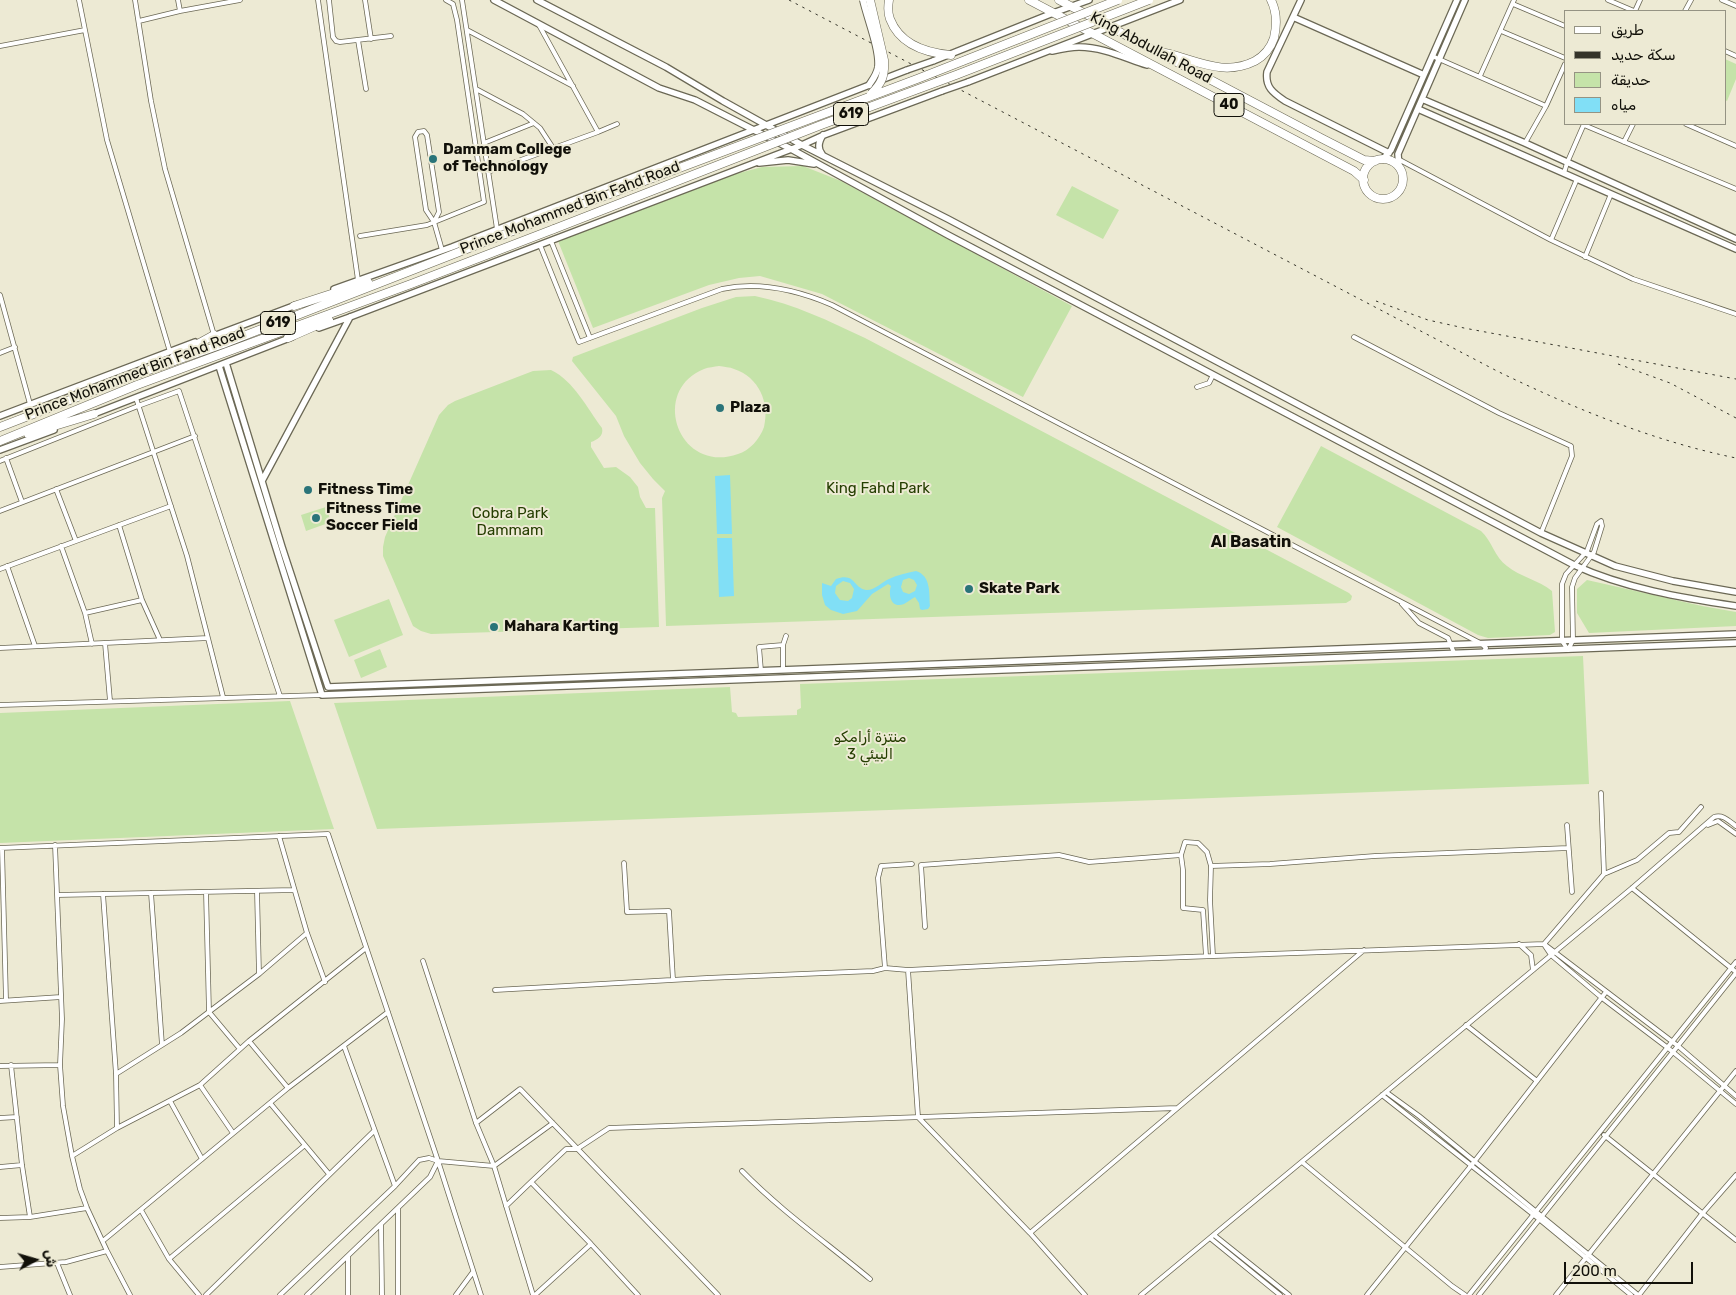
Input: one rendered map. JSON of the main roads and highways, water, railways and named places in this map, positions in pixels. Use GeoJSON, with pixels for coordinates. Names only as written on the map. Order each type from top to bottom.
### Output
{"type":"FeatureCollection","features":[{"type":"Feature","properties":{"kind":"highway"},"geometry":{"type":"LineString","coordinates":[[870,0],[885,68],[883,79],[870,96]]}},
{"type":"Feature","properties":{"kind":"highway"},"geometry":{"type":"LineString","coordinates":[[888,0],[890,19],[906,40],[917,48],[936,54],[951,55]]}},
{"type":"Feature","properties":{"kind":"highway","name":"King Abdullah Road"},"geometry":{"type":"LineString","coordinates":[[1030,0],[1354,171],[1364,180]]}},
{"type":"Feature","properties":{"kind":"highway","name":"King Abdullah Road"},"geometry":{"type":"LineString","coordinates":[[1059,0],[1364,160],[1379,160]]}},
{"type":"Feature","properties":{"kind":"highway","name":"Prince Mohammed Bin Fahd Road"},"geometry":{"type":"LineString","coordinates":[[0,426],[222,344],[554,215],[949,67],[1118,0]]}},
{"type":"Feature","properties":{"kind":"highway","name":"Prince Mohammed Bin Fahd Road"},"geometry":{"type":"LineString","coordinates":[[0,441],[137,385],[411,284],[1149,0]]}},
{"type":"Feature","properties":{"kind":"highway"},"geometry":{"type":"LineString","coordinates":[[1156,51],[1187,58],[1210,66],[1228,68],[1245,66],[1266,53],[1273,42],[1277,28],[1271,0]]}},
{"type":"Feature","properties":{"kind":"highway"},"geometry":{"type":"LineString","coordinates":[[1379,160],[1399,163],[1403,178],[1402,186],[1392,197],[1380,199],[1373,196],[1368,191],[1364,180],[1367,169],[1379,160]]}},
{"type":"Feature","properties":{"kind":"highway"},"geometry":{"type":"LineString","coordinates":[[294,306],[432,263]]}},
{"type":"Feature","properties":{"kind":"highway"},"geometry":{"type":"LineString","coordinates":[[288,338],[411,284]]}},
{"type":"Feature","properties":{"kind":"highway"},"geometry":{"type":"LineString","coordinates":[[132,376],[178,355],[214,335]]}},
{"type":"Feature","properties":{"kind":"highway"},"geometry":{"type":"LineString","coordinates":[[0,441],[94,414]]}},
{"type":"Feature","properties":{"kind":"main road"},"geometry":{"type":"LineString","coordinates":[[863,0],[878,66],[876,74],[869,85]]}},
{"type":"Feature","properties":{"kind":"water"},"geometry":{"type":"Polygon","coordinates":[[[730,475],[732,534],[717,534],[715,476],[730,475]]]}},
{"type":"Feature","properties":{"kind":"water"},"geometry":{"type":"Polygon","coordinates":[[[717,538],[732,538],[734,596],[719,597],[717,538]]]}},
{"type":"Feature","properties":{"kind":"water"},"geometry":{"type":"Polygon","coordinates":[[[916,571],[921,573],[927,581],[930,606],[928,609],[920,609],[915,597],[904,604],[896,605],[891,600],[891,586],[888,584],[872,594],[857,611],[843,614],[831,610],[825,605],[822,595],[822,583],[831,586],[836,579],[842,577],[851,579],[862,589],[870,590],[886,580],[916,571]],[[909,578],[903,580],[901,587],[903,592],[909,594],[915,591],[917,585],[914,580],[909,578]],[[843,581],[836,586],[835,593],[840,600],[848,601],[852,598],[854,589],[850,583],[843,581]]]}},
{"type":"Feature","properties":{"kind":"railway"},"geometry":{"type":"LineString","coordinates":[[789,0],[1497,371],[1555,398],[1644,433],[1736,458]]}},
{"type":"Feature","properties":{"kind":"railway"},"geometry":{"type":"LineString","coordinates":[[1376,301],[1428,320],[1464,328],[1736,379]]}},
{"type":"Feature","properties":{"kind":"railway"},"geometry":{"type":"LineString","coordinates":[[1618,364],[1670,383],[1736,418]]}},
{"type":"Feature","properties":{"kind":"place","name":"Dammam College of Technology"},"geometry":{"type":"Point","coordinates":[433,159]}},
{"type":"Feature","properties":{"kind":"place","name":"Plaza"},"geometry":{"type":"Point","coordinates":[720,408]}},
{"type":"Feature","properties":{"kind":"place","name":"Fitness Time"},"geometry":{"type":"Point","coordinates":[308,490]}},
{"type":"Feature","properties":{"kind":"place","name":"Fitness Time Soccer Field"},"geometry":{"type":"Point","coordinates":[316,518]}},
{"type":"Feature","properties":{"kind":"place","name":"Skate Park"},"geometry":{"type":"Point","coordinates":[969,589]}},
{"type":"Feature","properties":{"kind":"place","name":"Mahara Karting"},"geometry":{"type":"Point","coordinates":[494,627]}},
{"type":"Feature","properties":{"kind":"district","name":"Al Basatin"},"geometry":{"type":"Point","coordinates":[1251,542]}},
{"type":"Feature","properties":{"kind":"park label","name":"King Fahd Park"},"geometry":{"type":"Point","coordinates":[878,489]}},
{"type":"Feature","properties":{"kind":"park label","name":"Cobra Park Dammam"},"geometry":{"type":"Point","coordinates":[510,522]}},
{"type":"Feature","properties":{"kind":"park label","name":"منتزة أرامكو البيئي 3"},"geometry":{"type":"Point","coordinates":[870,746]}}]}
